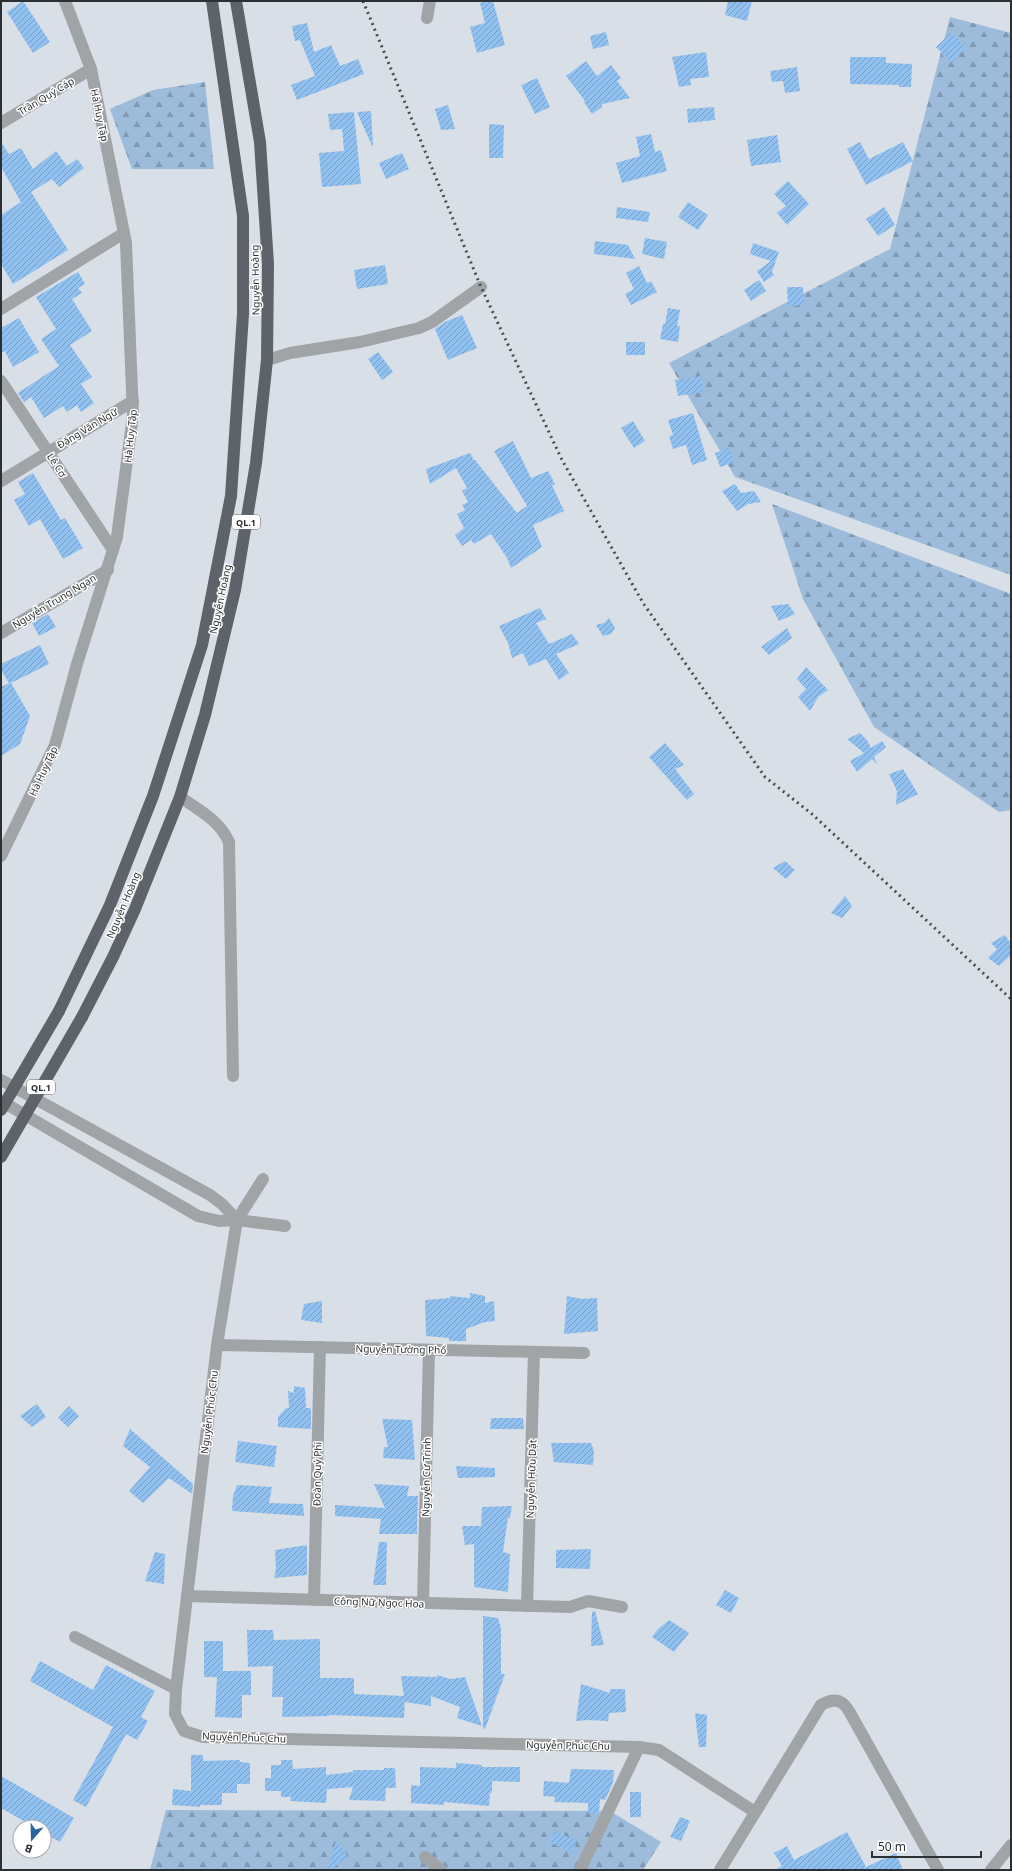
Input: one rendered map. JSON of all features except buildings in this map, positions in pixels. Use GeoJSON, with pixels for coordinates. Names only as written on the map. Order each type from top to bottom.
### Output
{"type":"FeatureCollection","features":[{"type":"Feature","properties":{"kind":"highway","name":"Nguyễn Hoàng"},"geometry":{"type":"LineString","coordinates":[[1,1110],[59,1011],[110,905],[153,796],[202,645],[230,496],[243,314],[243,216],[212,1]]}},
{"type":"Feature","properties":{"kind":"highway","name":"Nguyễn Hoàng"},"geometry":{"type":"LineString","coordinates":[[1,1157],[82,1017],[113,957],[135,909],[180,797],[204,715],[235,590],[256,463],[267,360],[268,264],[260,142],[236,1]]}},
{"type":"Feature","properties":{"kind":"street","name":"Hà Huy Tập"},"geometry":{"type":"LineString","coordinates":[[1,856],[55,745],[77,664],[108,570],[112,550],[117,537],[133,415],[126,243],[91,69],[65,1]]}},
{"type":"Feature","properties":{"kind":"street"},"geometry":{"type":"LineString","coordinates":[[427,18],[430,1]]}},
{"type":"Feature","properties":{"kind":"street","name":"Trần Quý Cáp"},"geometry":{"type":"LineString","coordinates":[[1,124],[91,69]]}},
{"type":"Feature","properties":{"kind":"street"},"geometry":{"type":"LineString","coordinates":[[1,309],[124,233]]}},
{"type":"Feature","properties":{"kind":"street"},"geometry":{"type":"LineString","coordinates":[[267,360],[290,353],[360,342],[420,328],[432,322],[481,287]]}},
{"type":"Feature","properties":{"kind":"street","name":"Lê Cơ"},"geometry":{"type":"LineString","coordinates":[[1,381],[112,550]]}},
{"type":"Feature","properties":{"kind":"street","name":"Đặng Văn Ngữ"},"geometry":{"type":"LineString","coordinates":[[1,481],[132,400]]}},
{"type":"Feature","properties":{"kind":"street","name":"Nguyễn Trung Ngạn"},"geometry":{"type":"LineString","coordinates":[[1,633],[108,570]]}},
{"type":"Feature","properties":{"kind":"street"},"geometry":{"type":"LineString","coordinates":[[180,797],[214,820],[225,833],[229,842],[233,1076]]}},
{"type":"Feature","properties":{"kind":"street"},"geometry":{"type":"LineString","coordinates":[[1,1080],[210,1195],[222,1204],[237,1220]]}},
{"type":"Feature","properties":{"kind":"street"},"geometry":{"type":"LineString","coordinates":[[1,1101],[198,1216],[219,1221],[237,1220],[285,1226]]}},
{"type":"Feature","properties":{"kind":"street"},"geometry":{"type":"LineString","coordinates":[[83,1149],[94,1132]]}},
{"type":"Feature","properties":{"kind":"street"},"geometry":{"type":"LineString","coordinates":[[237,1220],[263,1179]]}},
{"type":"Feature","properties":{"kind":"street","name":"Nguyễn Phúc Chu"},"geometry":{"type":"LineString","coordinates":[[237,1220],[217,1345],[176,1689],[175,1714],[184,1731],[203,1737],[639,1747],[659,1750],[755,1812]]}},
{"type":"Feature","properties":{"kind":"street","name":"Nguyễn Tường Phổ"},"geometry":{"type":"LineString","coordinates":[[217,1345],[584,1353]]}},
{"type":"Feature","properties":{"kind":"street","name":"Đoàn Quý Phi"},"geometry":{"type":"LineString","coordinates":[[314,1600],[320,1347]]}},
{"type":"Feature","properties":{"kind":"street","name":"Nguyễn Cư Trinh"},"geometry":{"type":"LineString","coordinates":[[424,1603],[429,1350]]}},
{"type":"Feature","properties":{"kind":"street","name":"Nguyễn Hữu Dật"},"geometry":{"type":"LineString","coordinates":[[527,1606],[534,1352]]}},
{"type":"Feature","properties":{"kind":"street","name":"Công Nữ Ngọc Hoa"},"geometry":{"type":"LineString","coordinates":[[187,1596],[570,1607],[588,1601],[622,1607]]}},
{"type":"Feature","properties":{"kind":"street"},"geometry":{"type":"LineString","coordinates":[[75,1637],[176,1689]]}},
{"type":"Feature","properties":{"kind":"street"},"geometry":{"type":"LineString","coordinates":[[720,1870],[821,1706],[829,1700],[838,1700],[845,1703],[938,1870]]}},
{"type":"Feature","properties":{"kind":"street"},"geometry":{"type":"LineString","coordinates":[[580,1870],[639,1747]]}},
{"type":"Feature","properties":{"kind":"street"},"geometry":{"type":"LineString","coordinates":[[991,1870],[1011,1845]]}},
{"type":"Feature","properties":{"kind":"street"},"geometry":{"type":"LineString","coordinates":[[425,1857],[441,1870]]}},
{"type":"Feature","properties":{"kind":"green space"},"geometry":{"type":"Polygon","coordinates":[[[950,17],[1011,33],[1011,575],[735,477],[669,363],[890,249],[950,17]]]}},
{"type":"Feature","properties":{"kind":"green space"},"geometry":{"type":"Polygon","coordinates":[[[205,82],[214,169],[132,169],[110,109],[153,90],[205,82]]]}},
{"type":"Feature","properties":{"kind":"green space"},"geometry":{"type":"Polygon","coordinates":[[[772,504],[1011,594],[1011,810],[999,812],[874,727],[803,599],[772,504]]]}},
{"type":"Feature","properties":{"kind":"green space"},"geometry":{"type":"Polygon","coordinates":[[[166,1810],[610,1811],[661,1842],[643,1870],[150,1870],[166,1810]]]}},
{"type":"Feature","properties":{"kind":"railway"},"geometry":{"type":"LineString","coordinates":[[363,1],[481,287],[562,460],[643,603],[765,777],[812,814],[1011,999]]}}]}
